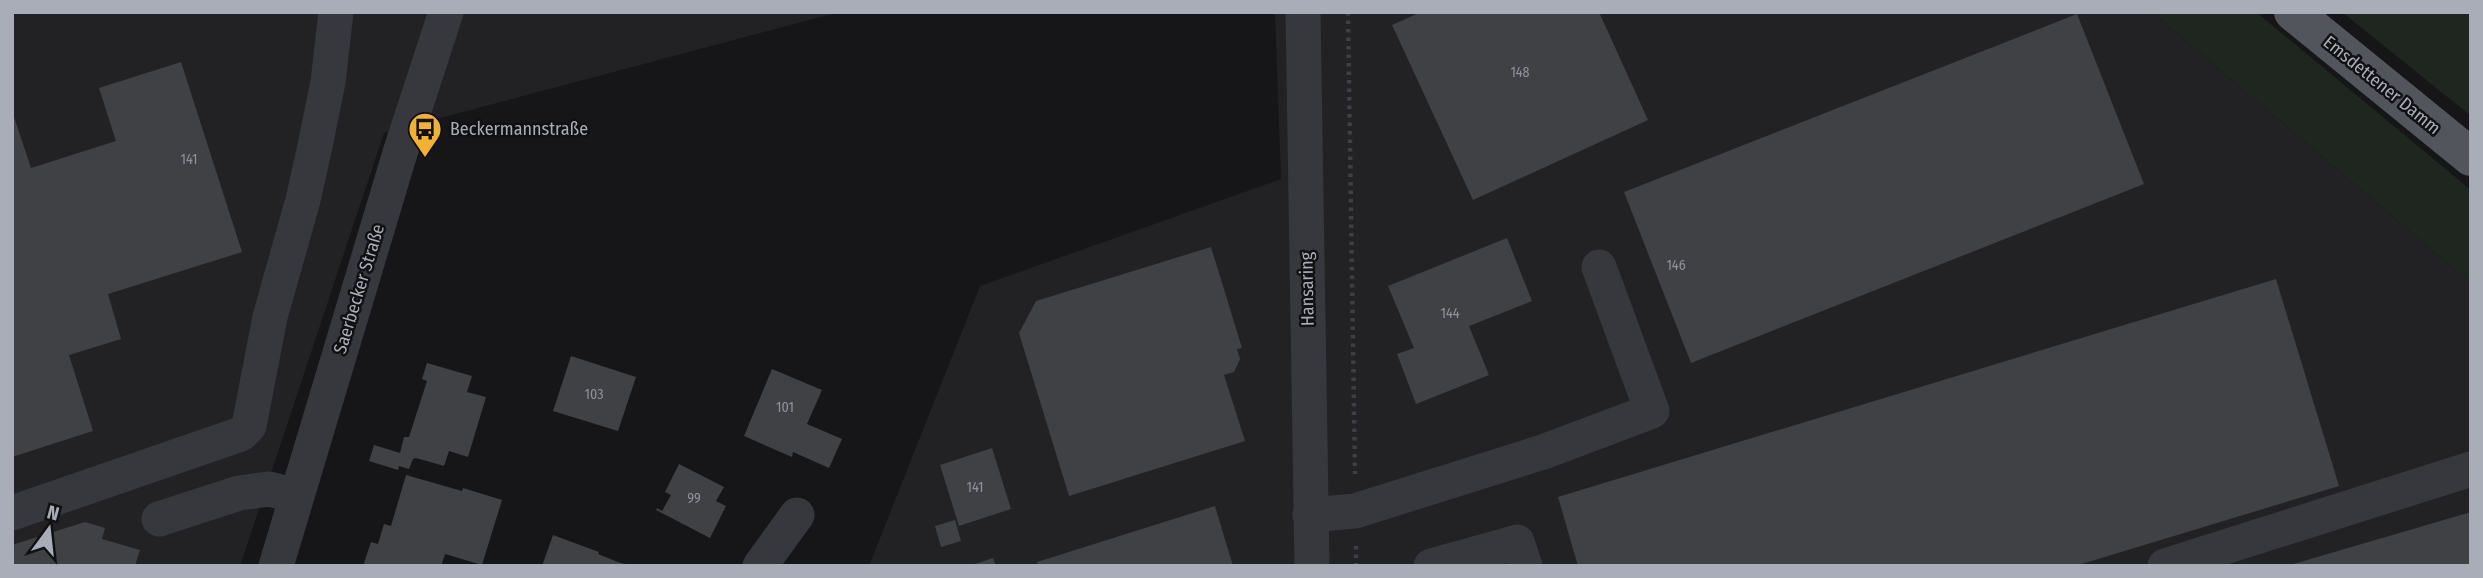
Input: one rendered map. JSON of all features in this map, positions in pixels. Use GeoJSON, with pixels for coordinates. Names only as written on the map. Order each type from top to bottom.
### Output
{"type":"FeatureCollection","features":[{"type":"Feature","properties":{"kind":"main road","name":"Emsdettener Damm"},"geometry":{"type":"LineString","coordinates":[[2293,12],[2471,157]]}},
{"type":"Feature","properties":{"kind":"street"},"geometry":{"type":"LineString","coordinates":[[12,513],[241,433],[249,425],[270,317],[303,200],[315,146],[328,82],[336,12]]}},
{"type":"Feature","properties":{"kind":"street","name":"Hansaring"},"geometry":{"type":"LineString","coordinates":[[1303,12],[1312,566]]}},
{"type":"Feature","properties":{"kind":"street","name":"Saerbecker Straße"},"geometry":{"type":"LineString","coordinates":[[276,566],[440,13]]}},
{"type":"Feature","properties":{"kind":"street"},"geometry":{"type":"LineString","coordinates":[[1310,514],[1355,511],[1543,452],[1652,411],[1600,267]]}},
{"type":"Feature","properties":{"kind":"street"},"geometry":{"type":"LineString","coordinates":[[2165,566],[2471,469]]}},
{"type":"Feature","properties":{"kind":"street"},"geometry":{"type":"LineString","coordinates":[[159,519],[239,493],[269,488],[297,496]]}},
{"type":"Feature","properties":{"kind":"street"},"geometry":{"type":"LineString","coordinates":[[760,566],[797,515]]}},
{"type":"Feature","properties":{"kind":"street"},"geometry":{"type":"LineString","coordinates":[[1431,566],[1517,542],[1525,566]]}},
{"type":"Feature","properties":{"kind":"path"},"geometry":{"type":"LineString","coordinates":[[1348,12],[1356,566]]}},
{"type":"Feature","properties":{"kind":"shaded area"},"geometry":{"type":"Polygon","coordinates":[[[12,12],[839,12],[384,133],[240,566],[12,566],[12,12]]]}},
{"type":"Feature","properties":{"kind":"shaded area"},"geometry":{"type":"Polygon","coordinates":[[[1275,12],[2152,12],[2471,283],[2471,566],[869,566],[980,286],[1281,179],[1275,12]]]}},
{"type":"Feature","properties":{"kind":"shaded area"},"geometry":{"type":"Polygon","coordinates":[[[2152,12],[2256,12],[2471,190],[2471,283],[2152,12]]]}},
{"type":"Feature","properties":{"kind":"shaded area"},"geometry":{"type":"Polygon","coordinates":[[[2342,12],[2471,12],[2471,116],[2342,12]]]}},
{"type":"Feature","properties":{"kind":"building"},"geometry":{"type":"Polygon","coordinates":[[[1421,12],[1599,12],[1648,120],[1473,200],[1392,25],[1421,12]]]}},
{"type":"Feature","properties":{"kind":"building"},"geometry":{"type":"Polygon","coordinates":[[[2077,14],[2144,184],[1691,363],[1624,192],[2077,14]]]}},
{"type":"Feature","properties":{"kind":"building"},"geometry":{"type":"Polygon","coordinates":[[[181,62],[242,252],[108,294],[121,339],[69,355],[93,431],[12,457],[12,111],[31,168],[116,141],[99,88],[181,62]]]}},
{"type":"Feature","properties":{"kind":"building"},"geometry":{"type":"Polygon","coordinates":[[[1507,238],[1532,301],[1469,326],[1489,375],[1416,404],[1397,354],[1414,348],[1388,286],[1507,238]]]}},
{"type":"Feature","properties":{"kind":"building"},"geometry":{"type":"Polygon","coordinates":[[[1211,247],[1242,348],[1237,349],[1240,359],[1234,372],[1224,375],[1245,441],[1069,496],[1019,333],[1036,301],[1211,247]]]}},
{"type":"Feature","properties":{"kind":"building"},"geometry":{"type":"Polygon","coordinates":[[[2276,279],[2339,486],[2075,566],[1578,566],[1558,497],[2276,279]]]}},
{"type":"Feature","properties":{"kind":"building"},"geometry":{"type":"Polygon","coordinates":[[[571,356],[636,377],[618,431],[553,411],[571,356]]]}},
{"type":"Feature","properties":{"kind":"building"},"geometry":{"type":"Polygon","coordinates":[[[427,363],[472,376],[467,392],[486,397],[468,457],[449,451],[444,466],[416,458],[409,469],[399,466],[398,470],[369,461],[374,445],[400,453],[404,437],[409,437],[427,381],[422,379],[427,363]]]}},
{"type":"Feature","properties":{"kind":"building"},"geometry":{"type":"Polygon","coordinates":[[[772,369],[822,390],[807,424],[842,439],[829,468],[793,452],[792,457],[744,436],[772,369]]]}},
{"type":"Feature","properties":{"kind":"building"},"geometry":{"type":"Polygon","coordinates":[[[992,448],[1011,509],[959,526],[940,465],[992,448]]]}},
{"type":"Feature","properties":{"kind":"building"},"geometry":{"type":"Polygon","coordinates":[[[679,464],[724,487],[716,501],[726,506],[710,538],[656,510],[657,508],[662,511],[671,495],[665,492],[679,464]]]}},
{"type":"Feature","properties":{"kind":"building"},"geometry":{"type":"Polygon","coordinates":[[[406,475],[502,500],[482,565],[445,554],[441,566],[363,566],[371,542],[378,544],[384,524],[391,526],[406,475]]]}},
{"type":"Feature","properties":{"kind":"building"},"geometry":{"type":"Polygon","coordinates":[[[1215,506],[1233,566],[1038,566],[1037,562],[1215,506]]]}},
{"type":"Feature","properties":{"kind":"building"},"geometry":{"type":"Polygon","coordinates":[[[2471,512],[2471,566],[2290,566],[2290,565],[2471,512]]]}},
{"type":"Feature","properties":{"kind":"building"},"geometry":{"type":"Polygon","coordinates":[[[955,520],[961,541],[941,547],[935,526],[955,520]]]}},
{"type":"Feature","properties":{"kind":"building"},"geometry":{"type":"Polygon","coordinates":[[[85,522],[105,528],[102,539],[140,550],[135,566],[12,566],[12,545],[85,522]]]}},
{"type":"Feature","properties":{"kind":"building"},"geometry":{"type":"Polygon","coordinates":[[[553,535],[618,562],[632,566],[542,566],[553,535]]]}},
{"type":"Feature","properties":{"kind":"building"},"geometry":{"type":"Polygon","coordinates":[[[993,558],[996,566],[972,566],[972,565],[993,558]]]}},
{"type":"Feature","properties":{"kind":"place","name":"Beckermannstraße"},"geometry":{"type":"Point","coordinates":[425,159]}}]}
